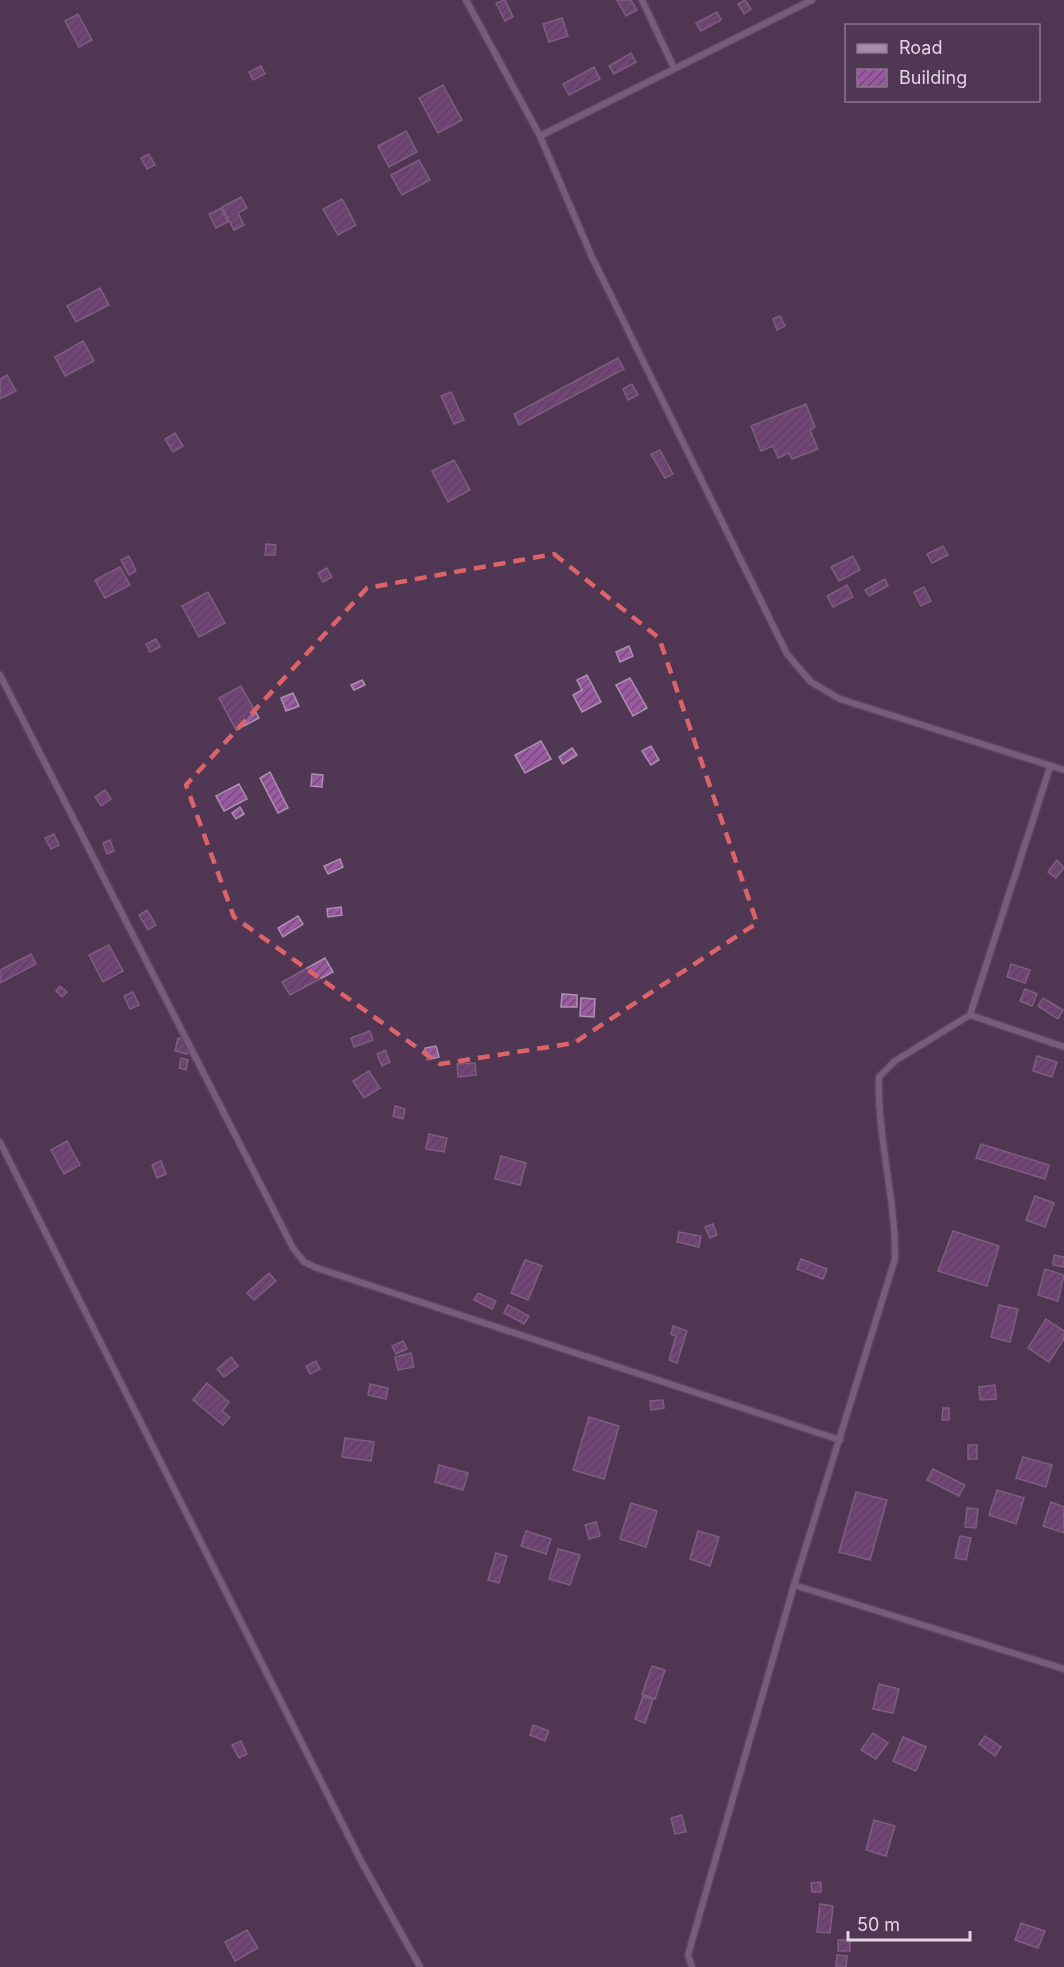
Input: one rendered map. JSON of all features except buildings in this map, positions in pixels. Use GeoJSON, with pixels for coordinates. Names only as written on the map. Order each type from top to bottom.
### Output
{"type":"FeatureCollection","features":[{"type":"Feature","properties":{"kind":"street"},"geometry":{"type":"LineString","coordinates":[[466,0],[540,136],[592,257],[787,654],[811,682],[840,699],[1064,770]]}},
{"type":"Feature","properties":{"kind":"street"},"geometry":{"type":"LineString","coordinates":[[642,0],[674,68]]}},
{"type":"Feature","properties":{"kind":"street"},"geometry":{"type":"LineString","coordinates":[[540,136],[812,0]]}},
{"type":"Feature","properties":{"kind":"street"},"geometry":{"type":"LineString","coordinates":[[0,675],[293,1248],[304,1262],[840,1440]]}},
{"type":"Feature","properties":{"kind":"street"},"geometry":{"type":"LineString","coordinates":[[692,1967],[688,1955],[794,1585],[895,1259],[894,1219],[879,1102],[879,1077],[896,1061],[970,1015],[1050,767]]}},
{"type":"Feature","properties":{"kind":"street"},"geometry":{"type":"LineString","coordinates":[[970,1015],[1064,1047]]}},
{"type":"Feature","properties":{"kind":"street"},"geometry":{"type":"LineString","coordinates":[[0,1142],[361,1861],[420,1967]]}},
{"type":"Feature","properties":{"kind":"street"},"geometry":{"type":"LineString","coordinates":[[794,1585],[1064,1669]]}},
{"type":"Feature","properties":{"kind":"highlighted area"},"geometry":{"type":"Polygon","coordinates":[[[554,554],[659,638],[757,923],[574,1043],[440,1064],[234,917],[186,785],[367,588],[554,554]]]}}]}
